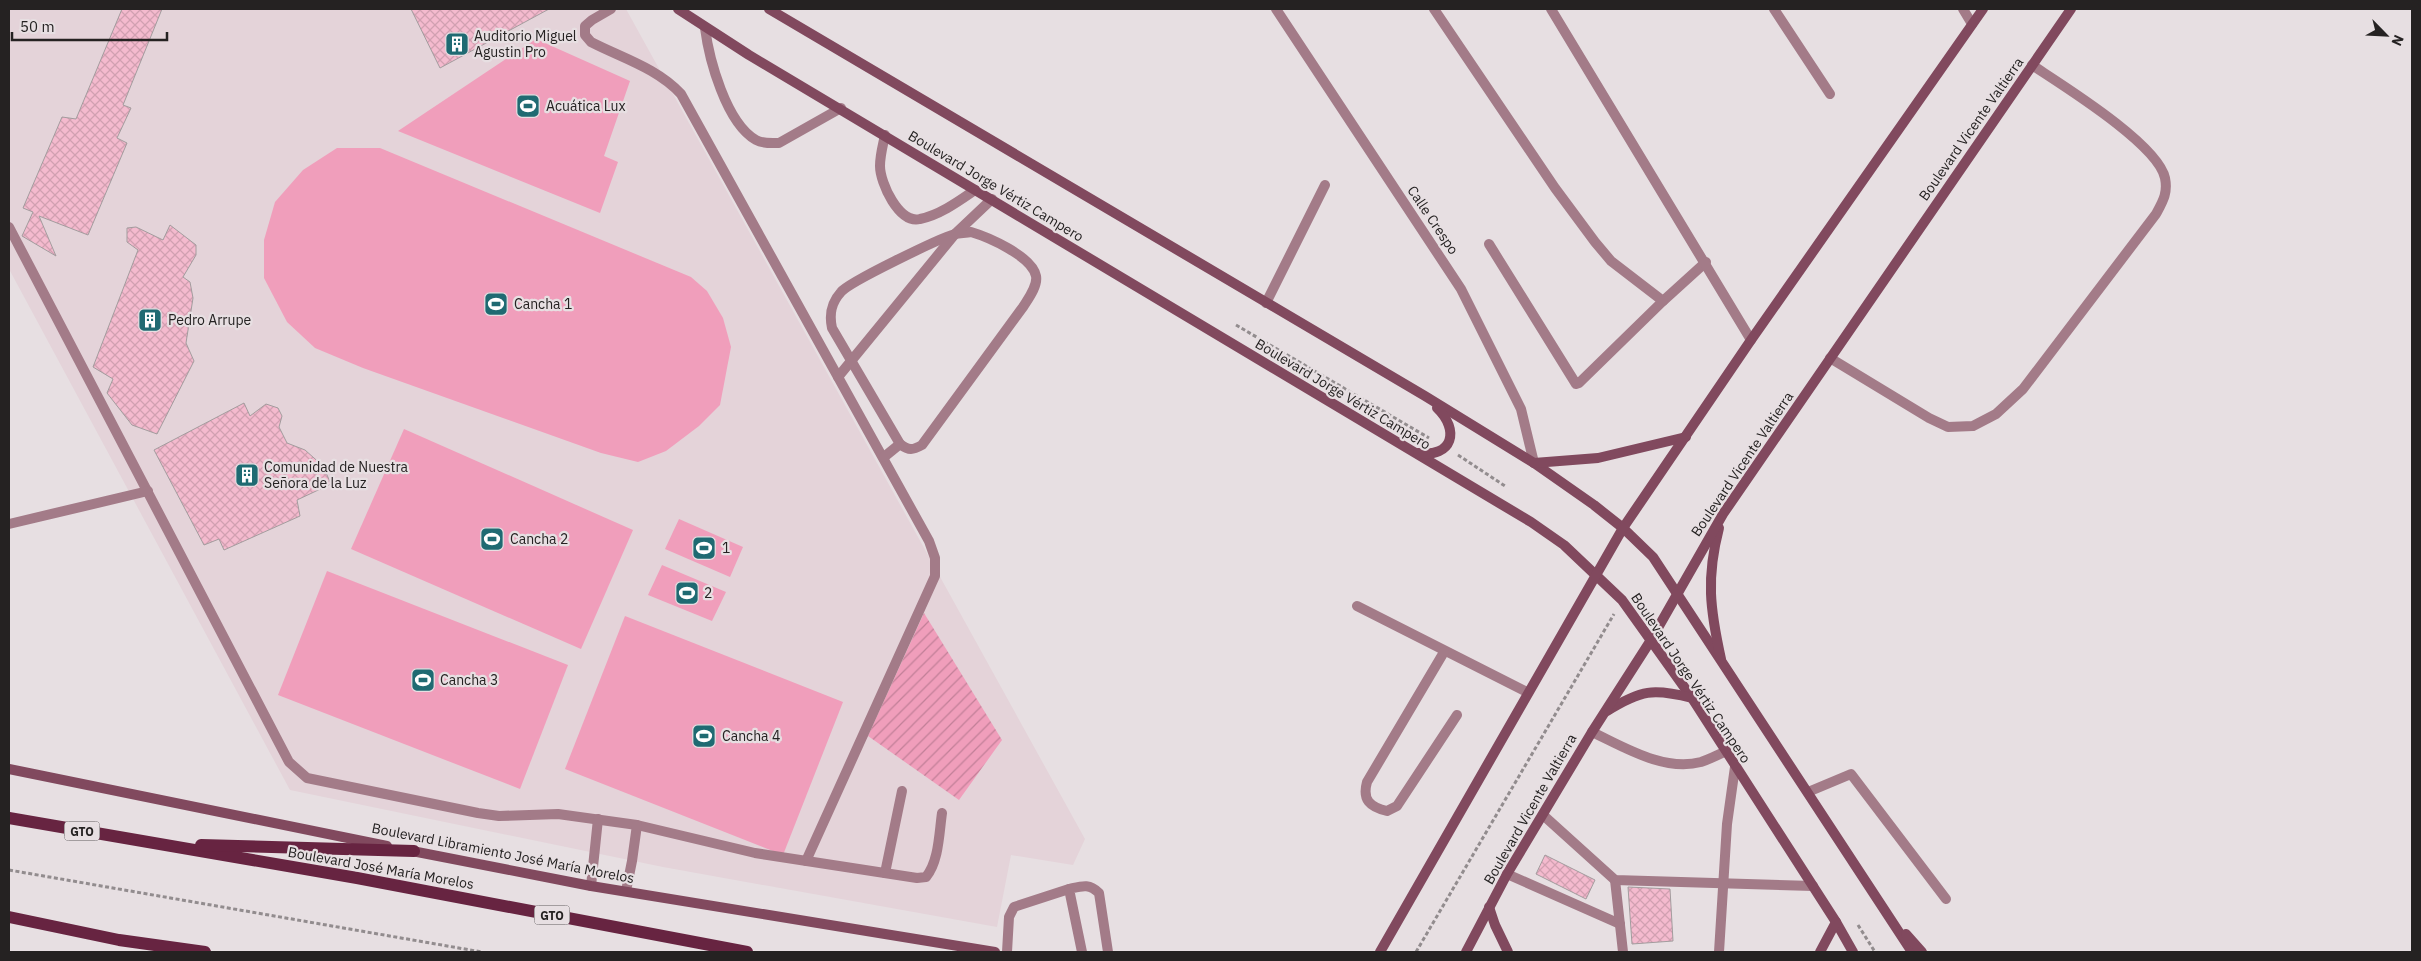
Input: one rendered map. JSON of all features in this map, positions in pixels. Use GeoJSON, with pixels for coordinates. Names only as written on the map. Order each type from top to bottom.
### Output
{"type":"FeatureCollection","features":[{"type":"Feature","properties":{"kind":"main road","name":"Boulevard Jorge Vértiz Campero"},"geometry":{"type":"LineString","coordinates":[[678,9],[705,28],[1531,522],[1564,545],[1622,600],[1651,640],[1692,698],[1836,922],[1853,952]]}},
{"type":"Feature","properties":{"kind":"main road"},"geometry":{"type":"LineString","coordinates":[[769,9],[1425,396],[1534,463],[1623,528],[1653,557],[1722,665],[1808,792],[1912,952]]}},
{"type":"Feature","properties":{"kind":"main road"},"geometry":{"type":"LineString","coordinates":[[1380,952],[1527,692],[1623,528],[1751,340],[1983,9]]}},
{"type":"Feature","properties":{"kind":"main road","name":"Boulevard Vicente Valtierra"},"geometry":{"type":"LineString","coordinates":[[1466,952],[1507,874],[1604,712],[1651,640],[1676,593],[1723,514],[2071,9]]}},
{"type":"Feature","properties":{"kind":"main road"},"geometry":{"type":"LineString","coordinates":[[1412,452],[1430,455],[1439,453],[1446,447],[1451,434],[1449,421],[1425,396]]}},
{"type":"Feature","properties":{"kind":"main road"},"geometry":{"type":"LineString","coordinates":[[1534,463],[1598,458],[1686,437]]}},
{"type":"Feature","properties":{"kind":"main road"},"geometry":{"type":"LineString","coordinates":[[1722,665],[1710,598],[1714,547],[1723,514]]}},
{"type":"Feature","properties":{"kind":"main road"},"geometry":{"type":"LineString","coordinates":[[1604,712],[1646,692],[1665,691],[1692,698]]}},
{"type":"Feature","properties":{"kind":"main road","name":"Boulevard Libramiento José María Morelos"},"geometry":{"type":"LineString","coordinates":[[9,769],[591,886],[995,952]]}},
{"type":"Feature","properties":{"kind":"main road","name":"Boulevard José María Morelos"},"geometry":{"type":"LineString","coordinates":[[9,818],[357,878],[747,952]]}},
{"type":"Feature","properties":{"kind":"main road"},"geometry":{"type":"LineString","coordinates":[[154,843],[414,851]]}},
{"type":"Feature","properties":{"kind":"main road"},"geometry":{"type":"LineString","coordinates":[[1489,907],[1500,938],[1508,952]]}},
{"type":"Feature","properties":{"kind":"main road"},"geometry":{"type":"LineString","coordinates":[[9,917],[166,952]]}},
{"type":"Feature","properties":{"kind":"main road"},"geometry":{"type":"LineString","coordinates":[[1890,917],[1922,952]]}},
{"type":"Feature","properties":{"kind":"main road"},"geometry":{"type":"LineString","coordinates":[[1820,952],[1836,922]]}},
{"type":"Feature","properties":{"kind":"main road"},"geometry":{"type":"LineString","coordinates":[[119,940],[205,952]]}},
{"type":"Feature","properties":{"kind":"street"},"geometry":{"type":"LineString","coordinates":[[611,9],[592,20],[586,26],[585,35],[591,42],[657,74],[671,83],[681,94],[884,458],[929,541],[935,558],[935,576],[806,861]]}},
{"type":"Feature","properties":{"kind":"street","name":"Calle Crespo"},"geometry":{"type":"LineString","coordinates":[[1276,9],[1461,289],[1521,409],[1534,463]]}},
{"type":"Feature","properties":{"kind":"street"},"geometry":{"type":"LineString","coordinates":[[1434,9],[1555,188],[1595,242],[1611,261],[1663,300]]}},
{"type":"Feature","properties":{"kind":"street"},"geometry":{"type":"LineString","coordinates":[[1551,9],[1706,262],[1751,340]]}},
{"type":"Feature","properties":{"kind":"street"},"geometry":{"type":"LineString","coordinates":[[1774,9],[1830,94]]}},
{"type":"Feature","properties":{"kind":"street"},"geometry":{"type":"LineString","coordinates":[[1963,9],[1972,24]]}},
{"type":"Feature","properties":{"kind":"street"},"geometry":{"type":"LineString","coordinates":[[705,28],[708,55],[718,84],[731,111],[755,140],[767,144],[778,143],[841,108]]}},
{"type":"Feature","properties":{"kind":"street"},"geometry":{"type":"LineString","coordinates":[[1830,358],[1929,418],[1948,427],[1973,426],[1996,414],[2023,389],[2156,214],[2166,196],[2165,177],[2154,157],[2129,134],[2032,65]]}},
{"type":"Feature","properties":{"kind":"street"},"geometry":{"type":"LineString","coordinates":[[885,135],[880,167],[887,189],[902,215],[912,220],[920,219],[938,212],[975,190]]}},
{"type":"Feature","properties":{"kind":"street"},"geometry":{"type":"LineString","coordinates":[[1266,302],[1325,185]]}},
{"type":"Feature","properties":{"kind":"street"},"geometry":{"type":"LineString","coordinates":[[838,376],[955,234],[992,200]]}},
{"type":"Feature","properties":{"kind":"street"},"geometry":{"type":"LineString","coordinates":[[9,227],[289,762],[307,778],[322,783],[478,813],[499,816],[558,814],[598,819],[636,825],[754,852],[918,878],[926,878],[930,872],[936,854],[942,813]]}},
{"type":"Feature","properties":{"kind":"street"},"geometry":{"type":"LineString","coordinates":[[971,232],[989,237],[1033,268],[1037,278],[1034,288],[1023,307],[922,445],[915,449],[907,449],[900,444],[832,328],[830,315],[834,302],[842,290],[955,234],[971,232]]}},
{"type":"Feature","properties":{"kind":"street"},"geometry":{"type":"LineString","coordinates":[[1489,244],[1576,384],[1663,300],[1706,262]]}},
{"type":"Feature","properties":{"kind":"street"},"geometry":{"type":"LineString","coordinates":[[884,458],[900,444]]}},
{"type":"Feature","properties":{"kind":"street"},"geometry":{"type":"LineString","coordinates":[[9,524],[148,491]]}},
{"type":"Feature","properties":{"kind":"street"},"geometry":{"type":"LineString","coordinates":[[1357,606],[1444,652],[1527,692]]}},
{"type":"Feature","properties":{"kind":"street"},"geometry":{"type":"LineString","coordinates":[[1444,652],[1378,761],[1364,792],[1367,801],[1375,808],[1387,811],[1397,806],[1457,715]]}},
{"type":"Feature","properties":{"kind":"street"},"geometry":{"type":"LineString","coordinates":[[1592,732],[1639,754],[1660,761],[1700,762],[1726,751]]}},
{"type":"Feature","properties":{"kind":"street"},"geometry":{"type":"LineString","coordinates":[[1718,952],[1726,824],[1735,767]]}},
{"type":"Feature","properties":{"kind":"street"},"geometry":{"type":"LineString","coordinates":[[1808,792],[1851,774],[1946,898]]}},
{"type":"Feature","properties":{"kind":"street"},"geometry":{"type":"LineString","coordinates":[[885,873],[902,791]]}},
{"type":"Feature","properties":{"kind":"street"},"geometry":{"type":"LineString","coordinates":[[1543,815],[1615,880],[1813,886]]}},
{"type":"Feature","properties":{"kind":"street"},"geometry":{"type":"LineString","coordinates":[[591,886],[598,819]]}},
{"type":"Feature","properties":{"kind":"street"},"geometry":{"type":"LineString","coordinates":[[626,891],[636,825]]}},
{"type":"Feature","properties":{"kind":"street"},"geometry":{"type":"LineString","coordinates":[[1507,874],[1620,924]]}},
{"type":"Feature","properties":{"kind":"street"},"geometry":{"type":"LineString","coordinates":[[1615,880],[1623,952]]}},
{"type":"Feature","properties":{"kind":"street"},"geometry":{"type":"LineString","coordinates":[[1007,952],[1009,917],[1014,907],[1085,885],[1093,887],[1099,893],[1108,952]]}},
{"type":"Feature","properties":{"kind":"street"},"geometry":{"type":"LineString","coordinates":[[1069,889],[1082,952]]}},
{"type":"Feature","properties":{"kind":"path"},"geometry":{"type":"LineString","coordinates":[[1232,323],[1446,447],[1512,491]]}},
{"type":"Feature","properties":{"kind":"path","name":"Boulevard Vicente Valtierra"},"geometry":{"type":"LineString","coordinates":[[1416,952],[1622,600]]}},
{"type":"Feature","properties":{"kind":"path"},"geometry":{"type":"LineString","coordinates":[[9,870],[482,952]]}},
{"type":"Feature","properties":{"kind":"path"},"geometry":{"type":"LineString","coordinates":[[1857,924],[1875,952]]}},
{"type":"Feature","properties":{"kind":"shaded area"},"geometry":{"type":"Polygon","coordinates":[[[9,9],[626,9],[1085,839],[1073,865],[1011,855],[997,927],[663,867],[290,790],[9,269],[9,9]]]}},
{"type":"Feature","properties":{"kind":"shaded area","name":"Acuática Lux"},"geometry":{"type":"Polygon","coordinates":[[[536,39],[630,81],[604,156],[618,162],[600,213],[398,131],[536,39]]]}},
{"type":"Feature","properties":{"kind":"shaded area","name":"Cancha 1"},"geometry":{"type":"Polygon","coordinates":[[[337,148],[380,148],[691,277],[707,291],[723,318],[731,347],[720,405],[699,426],[666,451],[638,462],[601,453],[363,368],[315,348],[287,322],[264,278],[264,240],[275,202],[303,170],[337,148]]]}},
{"type":"Feature","properties":{"kind":"shaded area","name":"Cancha 2"},"geometry":{"type":"Polygon","coordinates":[[[404,429],[633,530],[581,649],[351,549],[404,429]]]}},
{"type":"Feature","properties":{"kind":"shaded area","name":"1"},"geometry":{"type":"Polygon","coordinates":[[[679,519],[743,547],[730,577],[665,549],[679,519]]]}},
{"type":"Feature","properties":{"kind":"shaded area","name":"2"},"geometry":{"type":"Polygon","coordinates":[[[662,565],[726,592],[712,621],[648,595],[662,565]]]}},
{"type":"Feature","properties":{"kind":"shaded area","name":"Cancha 3"},"geometry":{"type":"Polygon","coordinates":[[[327,571],[568,665],[520,789],[278,695],[327,571]]]}},
{"type":"Feature","properties":{"kind":"shaded area"},"geometry":{"type":"Polygon","coordinates":[[[924,613],[1002,740],[959,800],[868,736],[924,613]]]}},
{"type":"Feature","properties":{"kind":"shaded area","name":"Cancha 4"},"geometry":{"type":"Polygon","coordinates":[[[625,616],[843,702],[783,855],[565,769],[625,616]]]}},
{"type":"Feature","properties":{"kind":"building"},"geometry":{"type":"Polygon","coordinates":[[[122,9],[162,9],[123,105],[131,108],[117,138],[127,143],[88,235],[39,216],[56,256],[22,236],[33,212],[23,208],[62,117],[76,119],[122,9]]]}},
{"type":"Feature","properties":{"kind":"building","name":"Auditorio Miguel Agustin Pro"},"geometry":{"type":"Polygon","coordinates":[[[411,9],[549,9],[440,68],[411,9]]]}},
{"type":"Feature","properties":{"kind":"building","name":"Pedro Arrupe"},"geometry":{"type":"Polygon","coordinates":[[[170,225],[196,245],[196,255],[183,277],[190,282],[193,298],[186,343],[194,361],[157,434],[132,425],[107,393],[113,379],[93,367],[138,250],[127,242],[127,228],[136,227],[163,240],[170,225]]]}},
{"type":"Feature","properties":{"kind":"building","name":"Comunidad de Nuestra Señora de la Luz"},"geometry":{"type":"Polygon","coordinates":[[[244,403],[250,416],[266,404],[278,408],[282,416],[279,427],[287,443],[305,450],[323,466],[331,484],[297,500],[300,516],[224,550],[219,539],[204,545],[154,450],[244,403]]]}},
{"type":"Feature","properties":{"kind":"building"},"geometry":{"type":"Polygon","coordinates":[[[1545,855],[1595,880],[1586,899],[1536,874],[1545,855]]]}},
{"type":"Feature","properties":{"kind":"building"},"geometry":{"type":"Polygon","coordinates":[[[1628,887],[1670,889],[1673,941],[1632,944],[1628,887]]]}},
{"type":"Feature","properties":{"kind":"place","name":"Auditorio Miguel Agustin Pro"},"geometry":{"type":"Point","coordinates":[457,44]}},
{"type":"Feature","properties":{"kind":"place","name":"Acuática Lux"},"geometry":{"type":"Point","coordinates":[528,106]}},
{"type":"Feature","properties":{"kind":"place","name":"Cancha 1"},"geometry":{"type":"Point","coordinates":[496,304]}},
{"type":"Feature","properties":{"kind":"place","name":"Pedro Arrupe"},"geometry":{"type":"Point","coordinates":[150,320]}},
{"type":"Feature","properties":{"kind":"place","name":"Comunidad de Nuestra Señora de la Luz"},"geometry":{"type":"Point","coordinates":[247,475]}},
{"type":"Feature","properties":{"kind":"place","name":"Cancha 2"},"geometry":{"type":"Point","coordinates":[492,539]}},
{"type":"Feature","properties":{"kind":"place","name":"1"},"geometry":{"type":"Point","coordinates":[704,548]}},
{"type":"Feature","properties":{"kind":"place","name":"2"},"geometry":{"type":"Point","coordinates":[687,593]}},
{"type":"Feature","properties":{"kind":"place","name":"Cancha 3"},"geometry":{"type":"Point","coordinates":[423,680]}},
{"type":"Feature","properties":{"kind":"place","name":"Cancha 4"},"geometry":{"type":"Point","coordinates":[704,736]}}]}
